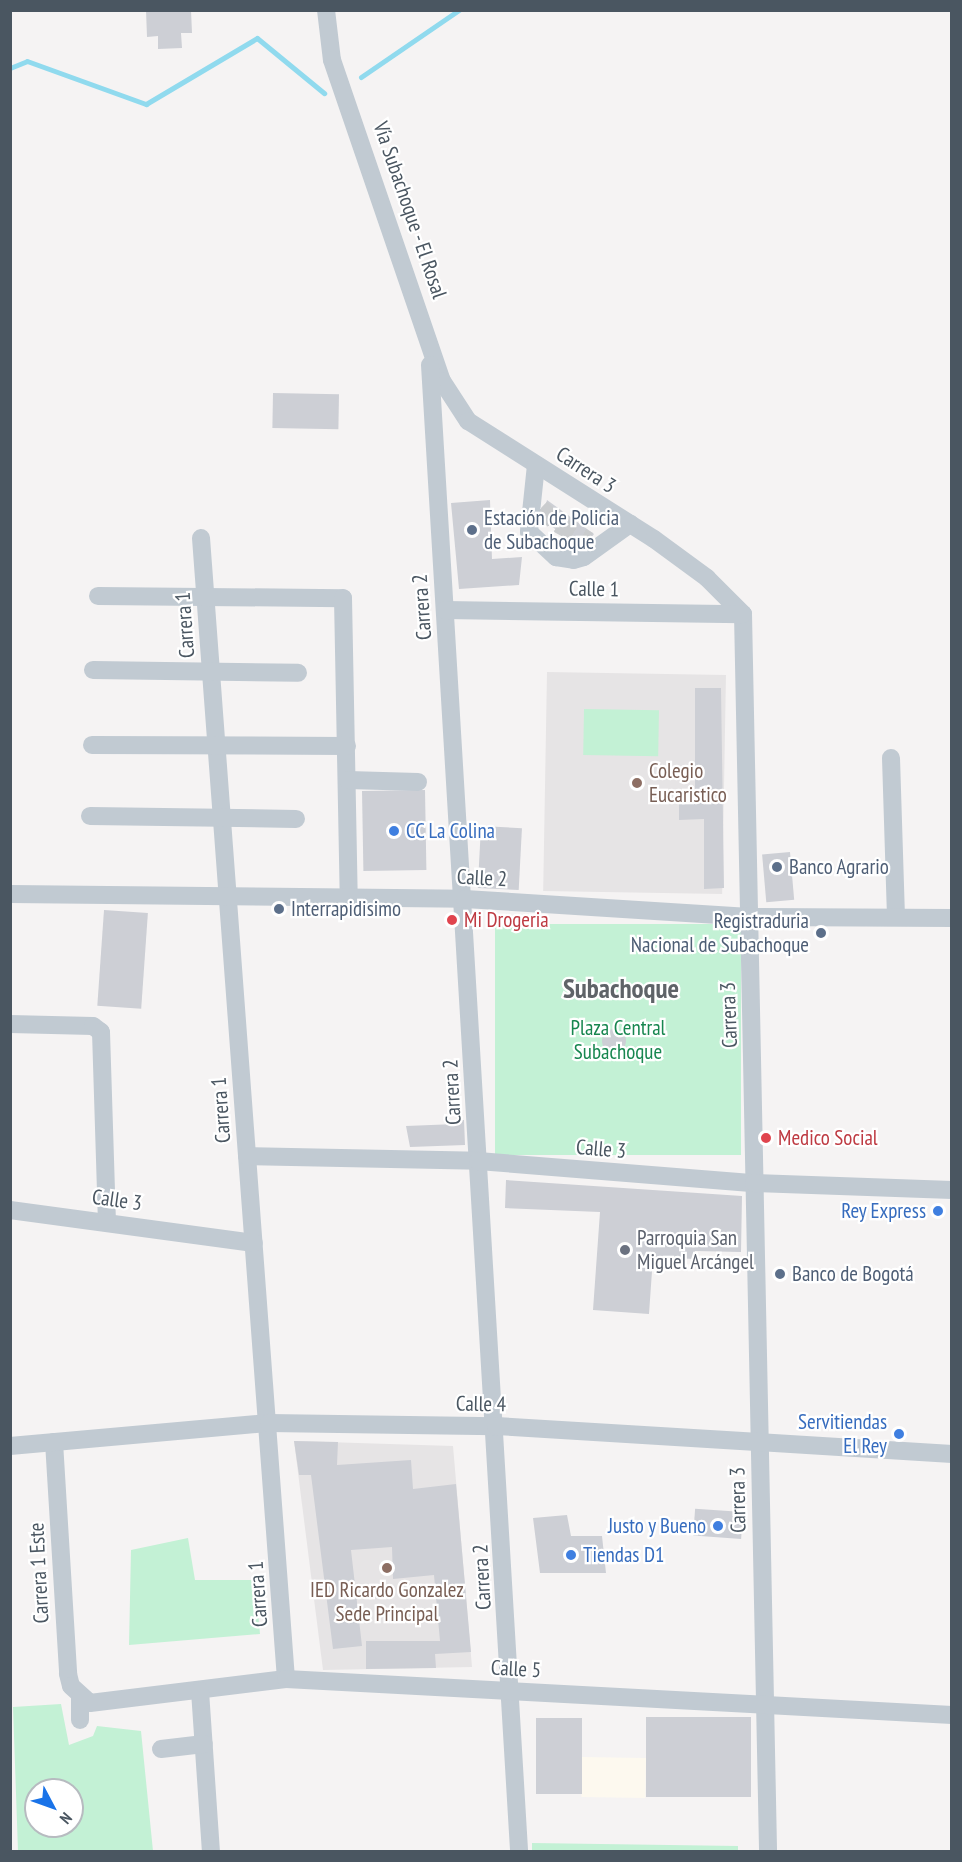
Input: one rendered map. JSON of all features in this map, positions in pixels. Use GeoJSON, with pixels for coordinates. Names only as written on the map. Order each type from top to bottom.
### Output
{"type":"FeatureCollection","features":[{"type":"Feature","properties":{"kind":"street","name":"Vía Subachoque - El Rosal"},"geometry":{"type":"LineString","coordinates":[[326,10],[332,60],[428,330]]}},
{"type":"Feature","properties":{"kind":"street","name":"Carrera 3"},"geometry":{"type":"LineString","coordinates":[[428,330],[442,381],[468,421],[630,525],[707,578],[743,614],[768,1851]]}},
{"type":"Feature","properties":{"kind":"street","name":"Carrera 2"},"geometry":{"type":"LineString","coordinates":[[428,330],[465,899],[478,1161],[496,1426],[519,1844]]}},
{"type":"Feature","properties":{"kind":"street"},"geometry":{"type":"LineString","coordinates":[[434,424],[441,420],[468,421]]}},
{"type":"Feature","properties":{"kind":"street"},"geometry":{"type":"LineString","coordinates":[[536,465],[536,502],[529,532],[555,557],[574,560],[595,542],[630,525]]}},
{"type":"Feature","properties":{"kind":"street","name":"Carrera 1"},"geometry":{"type":"LineString","coordinates":[[201,538],[269,1423],[286,1679]]}},
{"type":"Feature","properties":{"kind":"street"},"geometry":{"type":"LineString","coordinates":[[98,597],[205,595],[343,598],[349,897]]}},
{"type":"Feature","properties":{"kind":"street","name":"Calle 1"},"geometry":{"type":"LineString","coordinates":[[445,610],[743,614]]}},
{"type":"Feature","properties":{"kind":"street"},"geometry":{"type":"LineString","coordinates":[[93,670],[298,673]]}},
{"type":"Feature","properties":{"kind":"street"},"geometry":{"type":"LineString","coordinates":[[92,745],[347,746]]}},
{"type":"Feature","properties":{"kind":"street"},"geometry":{"type":"LineString","coordinates":[[891,758],[896,917]]}},
{"type":"Feature","properties":{"kind":"street"},"geometry":{"type":"LineString","coordinates":[[348,780],[418,782]]}},
{"type":"Feature","properties":{"kind":"street"},"geometry":{"type":"LineString","coordinates":[[90,816],[222,821],[296,819]]}},
{"type":"Feature","properties":{"kind":"street","name":"Calle 2"},"geometry":{"type":"LineString","coordinates":[[10,894],[465,899],[749,917],[951,918]]}},
{"type":"Feature","properties":{"kind":"street"},"geometry":{"type":"LineString","coordinates":[[10,1024],[93,1026],[101,1032],[107,1221]]}},
{"type":"Feature","properties":{"kind":"street","name":"Calle 3"},"geometry":{"type":"LineString","coordinates":[[247,1156],[478,1161],[754,1184],[951,1190]]}},
{"type":"Feature","properties":{"kind":"street","name":"Calle 3"},"geometry":{"type":"LineString","coordinates":[[10,1210],[107,1221],[254,1243]]}},
{"type":"Feature","properties":{"kind":"street","name":"Calle 4"},"geometry":{"type":"LineString","coordinates":[[10,1446],[269,1423],[496,1426],[951,1454]]}},
{"type":"Feature","properties":{"kind":"street","name":"Carrera 1 Este"},"geometry":{"type":"LineString","coordinates":[[54,1442],[68,1674],[80,1698]]}},
{"type":"Feature","properties":{"kind":"street","name":"Calle 5"},"geometry":{"type":"LineString","coordinates":[[80,1698],[106,1702],[286,1679],[951,1715]]}},
{"type":"Feature","properties":{"kind":"street"},"geometry":{"type":"LineString","coordinates":[[200,1690],[211,1851]]}},
{"type":"Feature","properties":{"kind":"street"},"geometry":{"type":"LineString","coordinates":[[80,1698],[80,1720]]}},
{"type":"Feature","properties":{"kind":"street"},"geometry":{"type":"LineString","coordinates":[[160,1749],[204,1744]]}},
{"type":"Feature","properties":{"kind":"street"},"geometry":{"type":"LineString","coordinates":[[505,1851],[519,1844]]}},
{"type":"Feature","properties":{"kind":"shaded area","name":"Colegio Eucaristico"},"geometry":{"type":"Polygon","coordinates":[[[547,672],[726,675],[722,894],[543,891],[547,672]]]}},
{"type":"Feature","properties":{"kind":"shaded area","name":"IED Ricardo Gonzalez Sede Principal"},"geometry":{"type":"Polygon","coordinates":[[[294,1441],[453,1446],[472,1667],[323,1670],[294,1441]]]}},
{"type":"Feature","properties":{"kind":"shaded area"},"geometry":{"type":"Polygon","coordinates":[[[582,1757],[646,1758],[645,1798],[581,1797],[582,1757]]]}},
{"type":"Feature","properties":{"kind":"green space"},"geometry":{"type":"Polygon","coordinates":[[[584,709],[659,710],[658,756],[583,755],[584,709]]]}},
{"type":"Feature","properties":{"kind":"green space","name":"Plaza Central Subachoque"},"geometry":{"type":"Polygon","coordinates":[[[495,924],[741,924],[741,1155],[495,1155],[495,924]]]}},
{"type":"Feature","properties":{"kind":"green space"},"geometry":{"type":"Polygon","coordinates":[[[188,1538],[195,1580],[255,1580],[260,1634],[129,1645],[131,1550],[188,1538]]]}},
{"type":"Feature","properties":{"kind":"green space"},"geometry":{"type":"Polygon","coordinates":[[[61,1704],[69,1745],[93,1736],[97,1726],[141,1731],[153,1851],[18,1851],[13,1707],[61,1704]]]}},
{"type":"Feature","properties":{"kind":"green space"},"geometry":{"type":"Polygon","coordinates":[[[532,1843],[738,1846],[738,1851],[532,1852],[532,1843]]]}},
{"type":"Feature","properties":{"kind":"building"},"geometry":{"type":"Polygon","coordinates":[[[146,10],[191,10],[192,33],[181,33],[182,48],[158,49],[158,36],[147,37],[146,10]]]}},
{"type":"Feature","properties":{"kind":"building"},"geometry":{"type":"Polygon","coordinates":[[[273,393],[339,394],[338,429],[272,428],[273,393]]]}},
{"type":"Feature","properties":{"kind":"building","name":"Estación de Policia de Subachoque"},"geometry":{"type":"Polygon","coordinates":[[[490,500],[492,559],[522,557],[519,585],[459,589],[451,503],[490,500]]]}},
{"type":"Feature","properties":{"kind":"building"},"geometry":{"type":"Polygon","coordinates":[[[547,500],[594,534],[591,538],[579,547],[542,519],[547,500]]]}},
{"type":"Feature","properties":{"kind":"building"},"geometry":{"type":"Polygon","coordinates":[[[695,688],[721,688],[724,888],[704,889],[704,819],[679,820],[679,797],[695,797],[695,688]]]}},
{"type":"Feature","properties":{"kind":"building","name":"CC La Colina"},"geometry":{"type":"Polygon","coordinates":[[[425,790],[426,870],[363,871],[362,791],[425,790]]]}},
{"type":"Feature","properties":{"kind":"building"},"geometry":{"type":"Polygon","coordinates":[[[481,826],[522,828],[519,890],[478,888],[481,826]]]}},
{"type":"Feature","properties":{"kind":"building","name":"Banco Agrario"},"geometry":{"type":"Polygon","coordinates":[[[790,852],[794,900],[766,902],[762,854],[790,852]]]}},
{"type":"Feature","properties":{"kind":"building"},"geometry":{"type":"Polygon","coordinates":[[[104,910],[148,913],[141,1009],[97,1006],[104,910]]]}},
{"type":"Feature","properties":{"kind":"building"},"geometry":{"type":"Polygon","coordinates":[[[614,1029],[622,1033],[626,1041],[622,1049],[614,1053],[606,1049],[602,1041],[606,1033],[614,1029]]]}},
{"type":"Feature","properties":{"kind":"building"},"geometry":{"type":"Polygon","coordinates":[[[455,1120],[464,1120],[465,1145],[410,1147],[406,1126],[456,1124],[455,1120]]]}},
{"type":"Feature","properties":{"kind":"building"},"geometry":{"type":"Polygon","coordinates":[[[506,1180],[742,1196],[741,1252],[695,1251],[694,1259],[653,1257],[649,1314],[593,1310],[600,1212],[505,1208],[506,1180]]]}},
{"type":"Feature","properties":{"kind":"building","name":"IED Ricardo Gonzalez Sede Principal"},"geometry":{"type":"Polygon","coordinates":[[[294,1441],[338,1442],[337,1465],[411,1460],[413,1489],[456,1484],[471,1652],[435,1654],[436,1668],[366,1669],[366,1641],[440,1641],[434,1575],[393,1579],[392,1547],[351,1550],[362,1646],[333,1649],[311,1475],[299,1475],[294,1441]]]}},
{"type":"Feature","properties":{"kind":"building","name":"Justo y Bueno"},"geometry":{"type":"Polygon","coordinates":[[[695,1509],[743,1512],[741,1539],[693,1536],[695,1509]]]}},
{"type":"Feature","properties":{"kind":"building","name":"Tiendas D1"},"geometry":{"type":"Polygon","coordinates":[[[567,1515],[571,1536],[602,1536],[606,1573],[540,1573],[533,1518],[567,1515]]]}},
{"type":"Feature","properties":{"kind":"building"},"geometry":{"type":"Polygon","coordinates":[[[646,1717],[751,1717],[751,1797],[646,1797],[646,1717]]]}},
{"type":"Feature","properties":{"kind":"building"},"geometry":{"type":"Polygon","coordinates":[[[536,1718],[582,1718],[582,1794],[536,1794],[536,1718]]]}},
{"type":"Feature","properties":{"kind":"waterway"},"geometry":{"type":"LineString","coordinates":[[361,77],[459,10]]}},
{"type":"Feature","properties":{"kind":"waterway"},"geometry":{"type":"LineString","coordinates":[[10,68],[27,61],[146,104],[257,38],[324,93]]}},
{"type":"Feature","properties":{"kind":"tunnel"},"geometry":{"type":"LineString","coordinates":[[541,508],[558,524],[589,541]]}},
{"type":"Feature","properties":{"kind":"place","name":"Estación de Policia de Subachoque"},"geometry":{"type":"Point","coordinates":[472,530]}},
{"type":"Feature","properties":{"kind":"place","name":"Colegio Eucaristico"},"geometry":{"type":"Point","coordinates":[637,783]}},
{"type":"Feature","properties":{"kind":"place","name":"CC La Colina"},"geometry":{"type":"Point","coordinates":[394,831]}},
{"type":"Feature","properties":{"kind":"place","name":"Banco Agrario"},"geometry":{"type":"Point","coordinates":[777,867]}},
{"type":"Feature","properties":{"kind":"place","name":"Interrapidisimo"},"geometry":{"type":"Point","coordinates":[279,909]}},
{"type":"Feature","properties":{"kind":"place","name":"Mi Drogeria"},"geometry":{"type":"Point","coordinates":[452,920]}},
{"type":"Feature","properties":{"kind":"place","name":"Registraduria Nacional de Subachoque"},"geometry":{"type":"Point","coordinates":[821,933]}},
{"type":"Feature","properties":{"kind":"place","name":"Medico Social"},"geometry":{"type":"Point","coordinates":[766,1138]}},
{"type":"Feature","properties":{"kind":"place","name":"Rey Express"},"geometry":{"type":"Point","coordinates":[938,1211]}},
{"type":"Feature","properties":{"kind":"place","name":"Parroquia San Miguel Arcángel"},"geometry":{"type":"Point","coordinates":[625,1250]}},
{"type":"Feature","properties":{"kind":"place","name":"Banco de Bogotá"},"geometry":{"type":"Point","coordinates":[780,1274]}},
{"type":"Feature","properties":{"kind":"place","name":"Servitiendas El Rey"},"geometry":{"type":"Point","coordinates":[899,1434]}},
{"type":"Feature","properties":{"kind":"place","name":"Justo y Bueno"},"geometry":{"type":"Point","coordinates":[718,1526]}},
{"type":"Feature","properties":{"kind":"place","name":"Tiendas D1"},"geometry":{"type":"Point","coordinates":[571,1555]}},
{"type":"Feature","properties":{"kind":"place","name":"IED Ricardo Gonzalez Sede Principal"},"geometry":{"type":"Point","coordinates":[387,1568]}},
{"type":"Feature","properties":{"kind":"district","name":"Subachoque"},"geometry":{"type":"Point","coordinates":[621,989]}}]}
